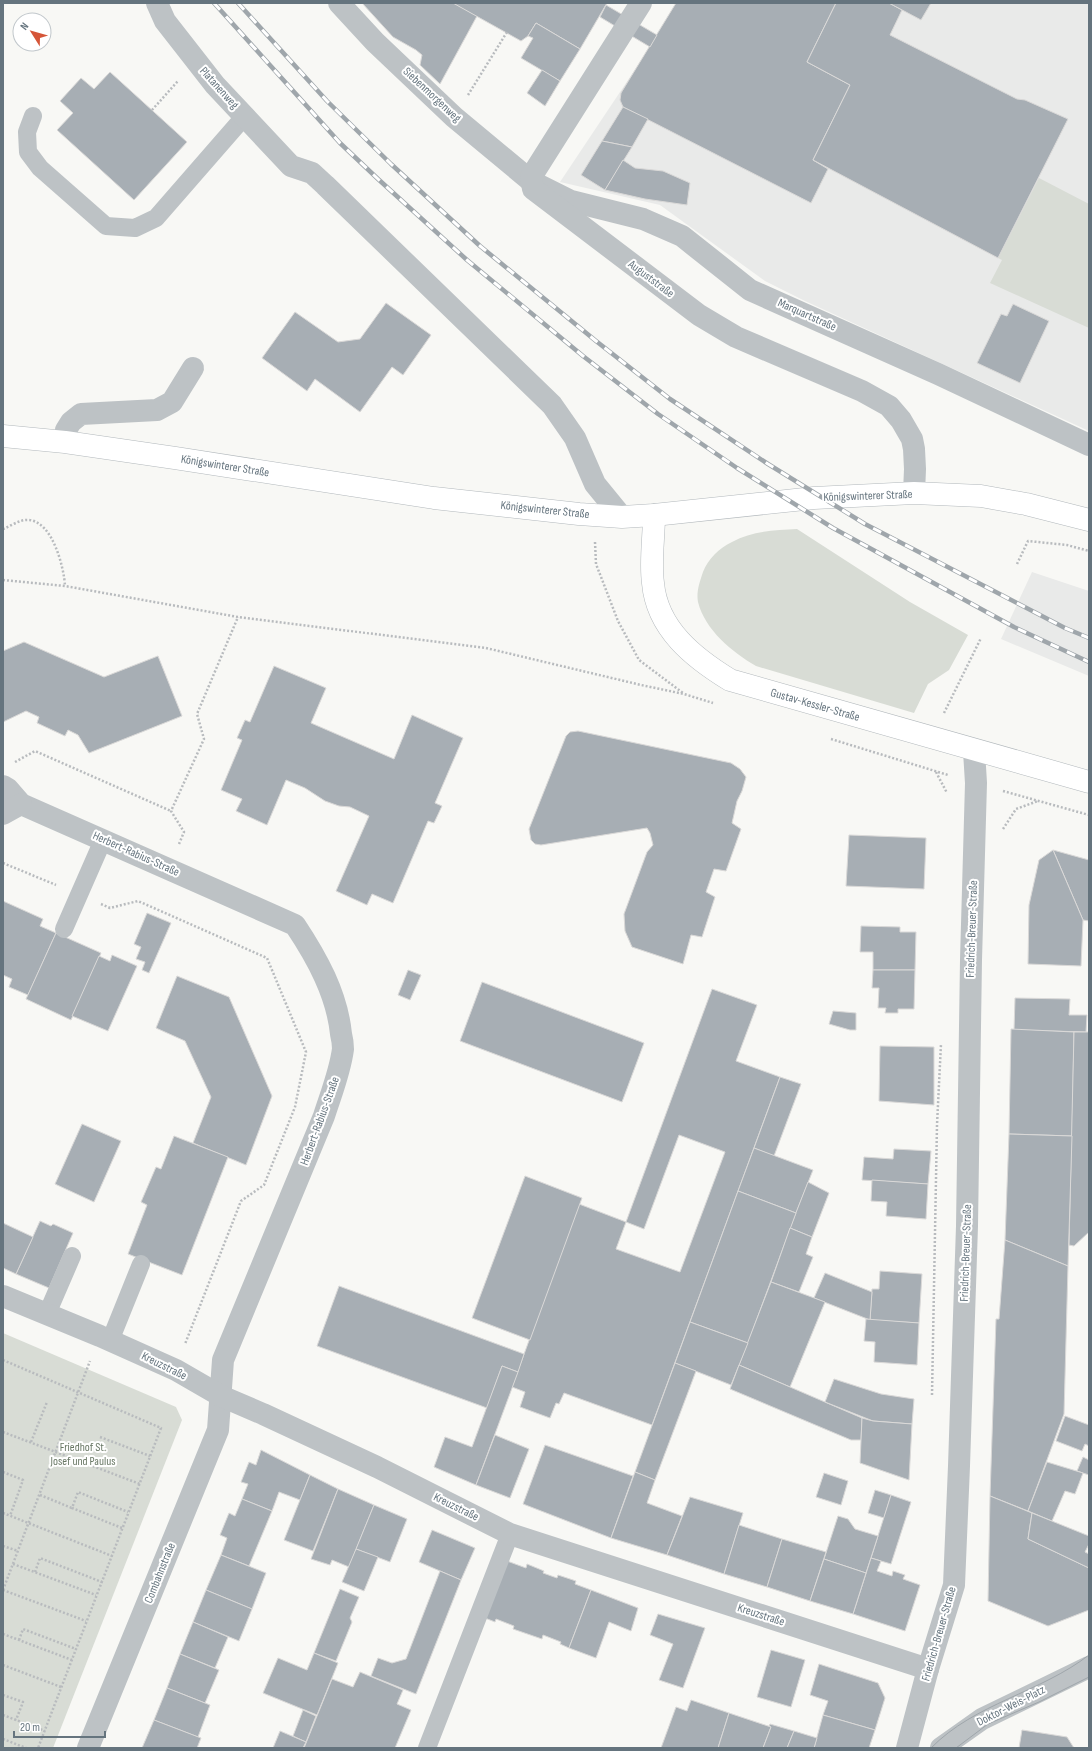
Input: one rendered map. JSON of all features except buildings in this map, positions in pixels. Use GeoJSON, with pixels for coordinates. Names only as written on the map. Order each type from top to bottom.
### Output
{"type":"FeatureCollection","features":[{"type":"Feature","properties":{"kind":"main road","name":"Königswinterer Straße"},"geometry":{"type":"LineString","coordinates":[[3,436],[65,442],[434,498],[594,515],[622,517],[654,515],[814,498],[914,493],[981,496],[1026,504],[1089,520]]}},
{"type":"Feature","properties":{"kind":"main road","name":"Gustav-Kessler-Straße"},"geometry":{"type":"LineString","coordinates":[[654,515],[653,584],[659,609],[670,632],[708,667],[730,680],[974,751],[1089,782]]}},
{"type":"Feature","properties":{"kind":"street","name":"Platanenweg"},"geometry":{"type":"LineString","coordinates":[[157,3],[165,21],[195,61],[244,117],[291,166],[312,173],[552,404],[575,438],[595,484],[622,517]]}},
{"type":"Feature","properties":{"kind":"street","name":"Siebenmorgenweg"},"geometry":{"type":"LineString","coordinates":[[339,3],[375,42],[454,117],[531,181]]}},
{"type":"Feature","properties":{"kind":"street"},"geometry":{"type":"LineString","coordinates":[[531,181],[575,106],[641,3]]}},
{"type":"Feature","properties":{"kind":"street","name":"Marquartstraße"},"geometry":{"type":"LineString","coordinates":[[531,181],[571,201],[643,219],[682,236],[750,290],[938,374],[1089,445]]}},
{"type":"Feature","properties":{"kind":"street","name":"Auguststraße"},"geometry":{"type":"LineString","coordinates":[[531,181],[533,189],[699,315],[736,337],[862,391],[889,406],[901,420],[912,440],[915,462],[914,493]]}},
{"type":"Feature","properties":{"kind":"street"},"geometry":{"type":"LineString","coordinates":[[65,442],[66,430],[71,422],[81,414],[157,410],[172,402],[193,368]]}},
{"type":"Feature","properties":{"kind":"street","name":"Friedrich-Breuer-Straße"},"geometry":{"type":"LineString","coordinates":[[907,1748],[928,1669],[954,1585],[967,1234],[971,968],[976,783],[974,751]]}},
{"type":"Feature","properties":{"kind":"street","name":"Herbert-Rabius-Straße"},"geometry":{"type":"LineString","coordinates":[[3,786],[8,789],[12,809],[104,840],[295,925],[313,952],[327,981],[340,1020],[343,1047],[337,1078],[324,1116],[223,1360],[221,1396]]}},
{"type":"Feature","properties":{"kind":"street","name":"Kreuzstraße"},"geometry":{"type":"LineString","coordinates":[[3,1296],[105,1338],[176,1370],[221,1396],[363,1461],[510,1534],[928,1669]]}},
{"type":"Feature","properties":{"kind":"street","name":"Combahnstraße"},"geometry":{"type":"LineString","coordinates":[[88,1748],[218,1430],[221,1396]]}},
{"type":"Feature","properties":{"kind":"street","name":"Doktor-Weis-Platz"},"geometry":{"type":"LineString","coordinates":[[941,1748],[982,1719],[1085,1668]]}},
{"type":"Feature","properties":{"kind":"lane"},"geometry":{"type":"LineString","coordinates":[[33,116],[27,132],[28,152],[40,168],[106,226],[135,228],[156,218],[244,117]]}},
{"type":"Feature","properties":{"kind":"lane"},"geometry":{"type":"LineString","coordinates":[[64,929],[104,840]]}},
{"type":"Feature","properties":{"kind":"lane"},"geometry":{"type":"LineString","coordinates":[[47,1314],[72,1256]]}},
{"type":"Feature","properties":{"kind":"lane"},"geometry":{"type":"LineString","coordinates":[[105,1338],[141,1264]]}},
{"type":"Feature","properties":{"kind":"lane"},"geometry":{"type":"LineString","coordinates":[[427,1748],[510,1534]]}},
{"type":"Feature","properties":{"kind":"path"},"geometry":{"type":"LineString","coordinates":[[454,117],[507,32]]}},
{"type":"Feature","properties":{"kind":"path"},"geometry":{"type":"LineString","coordinates":[[152,110],[180,78]]}},
{"type":"Feature","properties":{"kind":"path"},"geometry":{"type":"LineString","coordinates":[[594,515],[596,564],[618,621],[639,660],[684,694]]}},
{"type":"Feature","properties":{"kind":"path"},"geometry":{"type":"LineString","coordinates":[[3,529],[23,520],[30,520],[44,528],[60,555],[65,586]]}},
{"type":"Feature","properties":{"kind":"path"},"geometry":{"type":"LineString","coordinates":[[1017,564],[1028,542],[1067,545],[1089,551]]}},
{"type":"Feature","properties":{"kind":"path"},"geometry":{"type":"LineString","coordinates":[[3,580],[65,586],[238,617],[486,648],[684,694],[720,705]]}},
{"type":"Feature","properties":{"kind":"path"},"geometry":{"type":"LineString","coordinates":[[171,811],[204,739],[197,714],[238,617]]}},
{"type":"Feature","properties":{"kind":"path"},"geometry":{"type":"LineString","coordinates":[[932,738],[981,638]]}},
{"type":"Feature","properties":{"kind":"path"},"geometry":{"type":"LineString","coordinates":[[824,737],[935,771]]}},
{"type":"Feature","properties":{"kind":"path"},"geometry":{"type":"LineString","coordinates":[[9,765],[35,751],[171,811],[184,832],[169,869]]}},
{"type":"Feature","properties":{"kind":"path"},"geometry":{"type":"LineString","coordinates":[[976,783],[1089,815]]}},
{"type":"Feature","properties":{"kind":"path"},"geometry":{"type":"LineString","coordinates":[[1003,836],[1003,828],[1016,809],[1038,801]]}},
{"type":"Feature","properties":{"kind":"path"},"geometry":{"type":"LineString","coordinates":[[3,863],[110,908],[138,901],[267,958],[306,1052],[295,1107],[264,1185],[241,1201],[176,1370]]}},
{"type":"Feature","properties":{"kind":"path"},"geometry":{"type":"LineString","coordinates":[[932,1396],[937,1125]]}},
{"type":"Feature","properties":{"kind":"path"},"geometry":{"type":"LineString","coordinates":[[86,1621],[3,1590],[79,1393],[105,1338]]}},
{"type":"Feature","properties":{"kind":"path"},"geometry":{"type":"LineString","coordinates":[[3,1360],[161,1428],[38,1748]]}},
{"type":"Feature","properties":{"kind":"path"},"geometry":{"type":"LineString","coordinates":[[31,1442],[46,1402]]}},
{"type":"Feature","properties":{"kind":"path"},"geometry":{"type":"LineString","coordinates":[[3,1432],[140,1484]]}},
{"type":"Feature","properties":{"kind":"path"},"geometry":{"type":"LineString","coordinates":[[100,1437],[150,1456]]}},
{"type":"Feature","properties":{"kind":"path"},"geometry":{"type":"LineString","coordinates":[[3,1472],[23,1480],[10,1516]]}},
{"type":"Feature","properties":{"kind":"path"},"geometry":{"type":"LineString","coordinates":[[72,1508],[78,1492],[128,1512]]}},
{"type":"Feature","properties":{"kind":"path"},"geometry":{"type":"LineString","coordinates":[[40,1495],[122,1528]]}},
{"type":"Feature","properties":{"kind":"path"},"geometry":{"type":"LineString","coordinates":[[3,1513],[112,1556]]}},
{"type":"Feature","properties":{"kind":"path"},"geometry":{"type":"LineString","coordinates":[[3,1546],[18,1552]]}},
{"type":"Feature","properties":{"kind":"path"},"geometry":{"type":"LineString","coordinates":[[34,1572],[40,1558],[102,1582]]}},
{"type":"Feature","properties":{"kind":"path"},"geometry":{"type":"LineString","coordinates":[[13,1564],[96,1596]]}},
{"type":"Feature","properties":{"kind":"path"},"geometry":{"type":"LineString","coordinates":[[19,1640],[24,1629],[76,1649]]}},
{"type":"Feature","properties":{"kind":"path"},"geometry":{"type":"LineString","coordinates":[[3,1634],[72,1660]]}},
{"type":"Feature","properties":{"kind":"path"},"geometry":{"type":"LineString","coordinates":[[3,1665],[61,1687]]}},
{"type":"Feature","properties":{"kind":"path"},"geometry":{"type":"LineString","coordinates":[[3,1695],[23,1702],[16,1720]]}},
{"type":"Feature","properties":{"kind":"path"},"geometry":{"type":"LineString","coordinates":[[3,1715],[45,1731]]}},
{"type":"Feature","properties":{"kind":"path"},"geometry":{"type":"LineString","coordinates":[[3,1739],[26,1748]]}},
{"type":"Feature","properties":{"kind":"shaded area"},"geometry":{"type":"Polygon","coordinates":[[[676,3],[1089,3],[1089,431],[805,301],[765,281],[660,205],[560,182],[650,47],[676,3]]]}},
{"type":"Feature","properties":{"kind":"shaded area"},"geometry":{"type":"Polygon","coordinates":[[[1032,572],[1089,591],[1089,676],[1001,639],[1032,572]]]}},
{"type":"Feature","properties":{"kind":"green space"},"geometry":{"type":"Polygon","coordinates":[[[1039,178],[1089,204],[1089,328],[990,283],[1002,260],[998,258],[1039,178]]]}},
{"type":"Feature","properties":{"kind":"green space"},"geometry":{"type":"Polygon","coordinates":[[[797,529],[910,602],[968,635],[949,670],[928,684],[914,713],[756,666],[729,647],[713,631],[707,622],[698,602],[698,590],[705,567],[714,554],[727,544],[748,535],[797,529]]]}},
{"type":"Feature","properties":{"kind":"green space","name":"Friedhof St. Josef und Paulus"},"geometry":{"type":"Polygon","coordinates":[[[3,1333],[176,1407],[182,1420],[53,1748],[3,1748],[3,1333]]]}},
{"type":"Feature","properties":{"kind":"tram line"},"geometry":{"type":"LineString","coordinates":[[931,1748],[948,1733],[967,1720],[1050,1679],[1089,1655]]}},
{"type":"Feature","properties":{"kind":"tram line"},"geometry":{"type":"LineString","coordinates":[[956,1748],[988,1724],[1039,1702],[1089,1677]]}},
{"type":"Feature","properties":{"kind":"railway"},"geometry":{"type":"LineString","coordinates":[[214,3],[340,143],[378,179],[467,260],[583,356],[658,414],[737,468],[833,528],[1014,627],[1089,662]]}},
{"type":"Feature","properties":{"kind":"railway"},"geometry":{"type":"LineString","coordinates":[[238,3],[327,101],[391,164],[480,246],[596,341],[670,399],[768,464],[865,524],[1065,628],[1089,638]]}}]}
